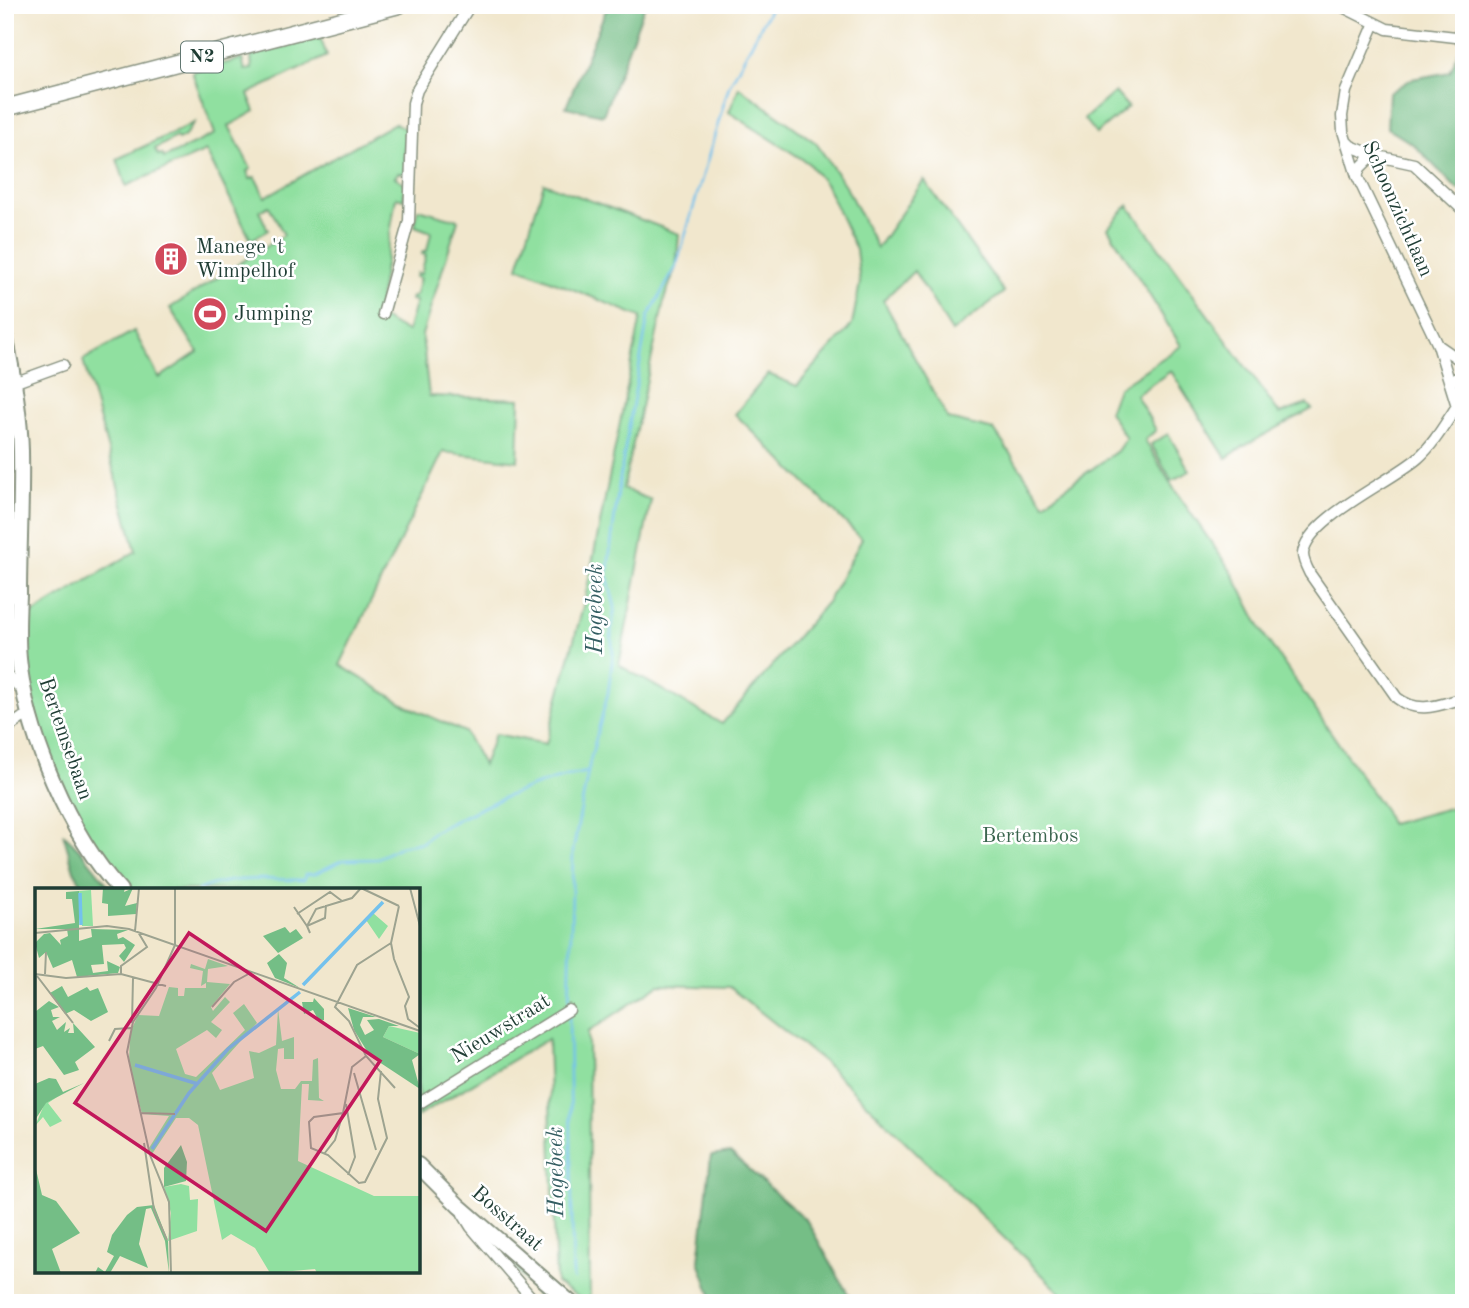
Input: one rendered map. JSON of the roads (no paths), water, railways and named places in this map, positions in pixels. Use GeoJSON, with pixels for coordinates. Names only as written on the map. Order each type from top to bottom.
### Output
{"type":"FeatureCollection","features":[{"type":"Feature","properties":{"kind":"main road","name":"N2"},"geometry":{"type":"LineString","coordinates":[[5,107],[399,5]]}},
{"type":"Feature","properties":{"kind":"street"},"geometry":{"type":"LineString","coordinates":[[383,314],[408,220],[417,90],[470,5]]}},
{"type":"Feature","properties":{"kind":"street"},"geometry":{"type":"LineString","coordinates":[[1339,5],[1374,25],[1397,32],[1464,38]]}},
{"type":"Feature","properties":{"kind":"street","name":"Schoonzichtlaan"},"geometry":{"type":"LineString","coordinates":[[1374,25],[1346,92],[1342,116],[1346,141],[1357,176],[1438,345],[1464,427]]}},
{"type":"Feature","properties":{"kind":"street"},"geometry":{"type":"LineString","coordinates":[[1346,141],[1373,155],[1414,164],[1464,211]]}},
{"type":"Feature","properties":{"kind":"street"},"geometry":{"type":"LineString","coordinates":[[1357,176],[1373,155]]}},
{"type":"Feature","properties":{"kind":"street","name":"Bertemsebaan"},"geometry":{"type":"LineString","coordinates":[[5,335],[21,451],[12,639],[31,716],[66,811],[92,856],[118,888]]}},
{"type":"Feature","properties":{"kind":"street"},"geometry":{"type":"LineString","coordinates":[[1438,345],[1464,363]]}},
{"type":"Feature","properties":{"kind":"street"},"geometry":{"type":"LineString","coordinates":[[10,384],[63,365]]}},
{"type":"Feature","properties":{"kind":"street"},"geometry":{"type":"LineString","coordinates":[[1450,382],[1464,374]]}},
{"type":"Feature","properties":{"kind":"street"},"geometry":{"type":"LineString","coordinates":[[1457,406],[1418,458],[1323,522],[1307,542],[1303,553],[1310,574],[1397,698],[1410,706],[1426,709],[1464,698]]}},
{"type":"Feature","properties":{"kind":"street"},"geometry":{"type":"LineString","coordinates":[[5,673],[25,693]]}},
{"type":"Feature","properties":{"kind":"street"},"geometry":{"type":"LineString","coordinates":[[5,730],[31,716]]}},
{"type":"Feature","properties":{"kind":"street","name":"Nieuwstraat"},"geometry":{"type":"LineString","coordinates":[[420,1103],[569,1010]]}},
{"type":"Feature","properties":{"kind":"street","name":"Bosstraat"},"geometry":{"type":"LineString","coordinates":[[420,1166],[459,1206],[571,1303]]}},
{"type":"Feature","properties":{"kind":"street"},"geometry":{"type":"LineString","coordinates":[[459,1206],[471,1227],[536,1303]]}},
{"type":"Feature","properties":{"kind":"waterway","name":"Hogebeek"},"geometry":{"type":"LineString","coordinates":[[569,1007],[573,851],[590,761],[608,693],[615,607],[607,575],[620,477],[648,317],[676,267],[729,86],[772,5]]}},
{"type":"Feature","properties":{"kind":"waterway"},"geometry":{"type":"LineString","coordinates":[[203,888],[237,880],[304,880],[305,874],[314,874],[343,860],[376,859],[401,846],[423,842],[433,832],[508,796],[587,772]]}},
{"type":"Feature","properties":{"kind":"waterway","name":"Hogebeek"},"geometry":{"type":"LineString","coordinates":[[569,1013],[573,1279]]}},
{"type":"Feature","properties":{"kind":"place","name":"Manege 't Wimpelhof"},"geometry":{"type":"Point","coordinates":[171,259]}},
{"type":"Feature","properties":{"kind":"place","name":"Jumping"},"geometry":{"type":"Point","coordinates":[210,314]}},
{"type":"Feature","properties":{"kind":"park label","name":"Bertembos"},"geometry":{"type":"Point","coordinates":[1030,836]}}]}
